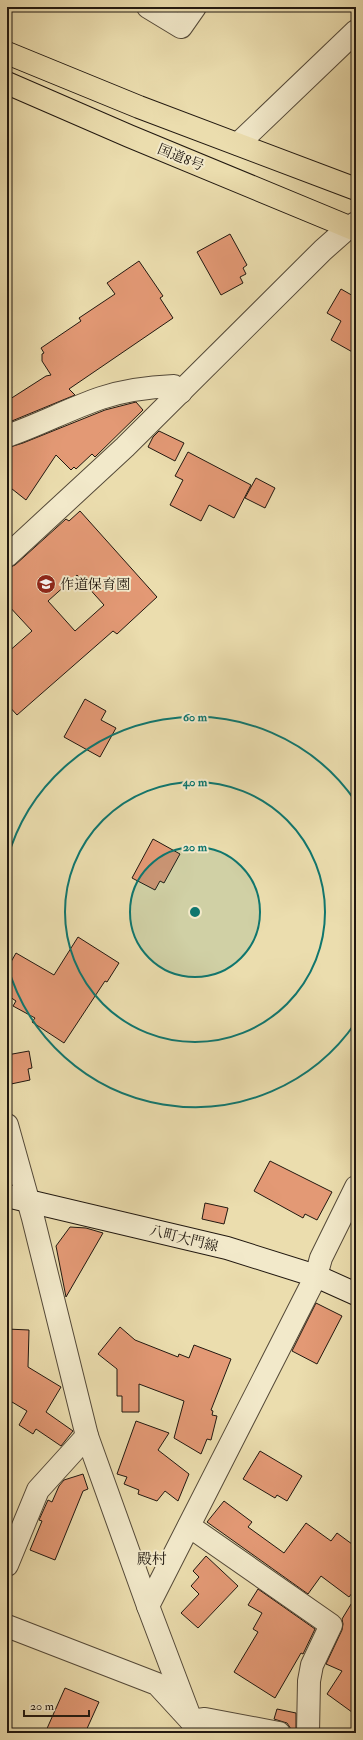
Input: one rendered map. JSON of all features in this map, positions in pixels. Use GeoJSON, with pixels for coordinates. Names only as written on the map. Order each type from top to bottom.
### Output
{"type":"FeatureCollection","features":[{"type":"Feature","properties":{"kind":"highway"},"geometry":{"type":"LineString","coordinates":[[7,53],[138,107],[356,189]]}},
{"type":"Feature","properties":{"kind":"highway","name":"国道8号"},"geometry":{"type":"LineString","coordinates":[[7,83],[129,136],[354,226]]}},
{"type":"Feature","properties":{"kind":"street"},"geometry":{"type":"LineString","coordinates":[[148,7],[181,27],[195,7]]}},
{"type":"Feature","properties":{"kind":"street"},"geometry":{"type":"LineString","coordinates":[[238,144],[356,31]]}},
{"type":"Feature","properties":{"kind":"street"},"geometry":{"type":"LineString","coordinates":[[7,556],[125,447],[180,392],[354,226]]}},
{"type":"Feature","properties":{"kind":"street"},"geometry":{"type":"LineString","coordinates":[[7,436],[34,427],[101,398],[145,387],[174,386],[180,392]]}},
{"type":"Feature","properties":{"kind":"street"},"geometry":{"type":"LineString","coordinates":[[7,1125],[17,1198],[36,1229],[87,1436],[193,1727]]}},
{"type":"Feature","properties":{"kind":"street"},"geometry":{"type":"LineString","coordinates":[[148,1606],[316,1276],[321,1258],[356,1187]]}},
{"type":"Feature","properties":{"kind":"street","name":"八町大門線"},"geometry":{"type":"LineString","coordinates":[[17,1198],[227,1248],[316,1276],[356,1294]]}},
{"type":"Feature","properties":{"kind":"street"},"geometry":{"type":"LineString","coordinates":[[7,1565],[38,1490],[87,1436]]}},
{"type":"Feature","properties":{"kind":"street"},"geometry":{"type":"LineString","coordinates":[[189,1526],[331,1625],[312,1665],[309,1681],[308,1733]]}},
{"type":"Feature","properties":{"kind":"street"},"geometry":{"type":"LineString","coordinates":[[7,1626],[157,1684],[193,1727]]}},
{"type":"Feature","properties":{"kind":"street"},"geometry":{"type":"LineString","coordinates":[[193,1727],[205,1719],[279,1733]]}},
{"type":"Feature","properties":{"kind":"building"},"geometry":{"type":"Polygon","coordinates":[[[230,234],[247,265],[243,268],[246,274],[240,277],[243,283],[221,295],[197,252],[230,234]]]}},
{"type":"Feature","properties":{"kind":"building"},"geometry":{"type":"Polygon","coordinates":[[[139,261],[163,296],[160,298],[173,318],[69,389],[75,395],[7,423],[7,401],[46,376],[51,375],[42,361],[42,354],[44,353],[41,348],[81,321],[79,318],[115,294],[107,283],[139,261]]]}},
{"type":"Feature","properties":{"kind":"building"},"geometry":{"type":"Polygon","coordinates":[[[341,289],[355,297],[356,295],[356,354],[331,340],[341,321],[327,313],[341,289]]]}},
{"type":"Feature","properties":{"kind":"building"},"geometry":{"type":"Polygon","coordinates":[[[136,402],[143,410],[95,457],[92,454],[76,469],[74,467],[71,470],[56,455],[26,500],[7,485],[7,448],[105,410],[136,402]]]}},
{"type":"Feature","properties":{"kind":"building"},"geometry":{"type":"Polygon","coordinates":[[[159,431],[184,443],[175,461],[148,447],[153,437],[159,431]]]}},
{"type":"Feature","properties":{"kind":"building"},"geometry":{"type":"Polygon","coordinates":[[[188,452],[251,485],[234,518],[209,505],[201,521],[170,505],[183,480],[175,476],[188,452]]]}},
{"type":"Feature","properties":{"kind":"building"},"geometry":{"type":"Polygon","coordinates":[[[256,478],[275,488],[265,508],[245,498],[256,478]]]}},
{"type":"Feature","properties":{"kind":"building"},"geometry":{"type":"Polygon","coordinates":[[[80,511],[157,597],[117,634],[113,631],[17,715],[7,704],[7,653],[32,631],[7,604],[7,568],[15,565],[66,519],[69,521],[80,511]],[[77,575],[48,601],[75,631],[104,605],[77,575]]]}},
{"type":"Feature","properties":{"kind":"building"},"geometry":{"type":"Polygon","coordinates":[[[85,699],[106,711],[101,720],[116,728],[100,757],[64,737],[85,699]]]}},
{"type":"Feature","properties":{"kind":"building"},"geometry":{"type":"Polygon","coordinates":[[[153,839],[180,854],[164,883],[160,881],[155,890],[132,878],[153,839]]]}},
{"type":"Feature","properties":{"kind":"building"},"geometry":{"type":"Polygon","coordinates":[[[78,937],[119,963],[107,982],[105,981],[64,1043],[32,1022],[35,1018],[13,1006],[16,1001],[7,995],[7,969],[16,953],[54,975],[78,937]]]}},
{"type":"Feature","properties":{"kind":"building"},"geometry":{"type":"Polygon","coordinates":[[[29,1051],[32,1068],[28,1069],[30,1080],[11,1084],[7,1066],[7,1055],[29,1051]]]}},
{"type":"Feature","properties":{"kind":"building"},"geometry":{"type":"Polygon","coordinates":[[[270,1161],[332,1192],[317,1220],[305,1214],[303,1218],[254,1191],[270,1161]]]}},
{"type":"Feature","properties":{"kind":"building"},"geometry":{"type":"Polygon","coordinates":[[[205,1203],[228,1208],[224,1224],[202,1219],[205,1203]]]}},
{"type":"Feature","properties":{"kind":"building"},"geometry":{"type":"Polygon","coordinates":[[[70,1227],[86,1228],[103,1233],[66,1297],[56,1246],[70,1227]]]}},
{"type":"Feature","properties":{"kind":"building"},"geometry":{"type":"Polygon","coordinates":[[[316,1303],[342,1316],[317,1364],[292,1351],[316,1303]]]}},
{"type":"Feature","properties":{"kind":"building"},"geometry":{"type":"Polygon","coordinates":[[[120,1327],[135,1340],[178,1357],[179,1354],[189,1358],[194,1345],[231,1359],[211,1410],[213,1411],[212,1415],[217,1416],[211,1440],[207,1439],[201,1454],[174,1438],[184,1401],[139,1384],[139,1412],[122,1412],[122,1396],[117,1396],[117,1369],[98,1354],[120,1327]]]}},
{"type":"Feature","properties":{"kind":"building"},"geometry":{"type":"Polygon","coordinates":[[[7,1329],[29,1330],[28,1367],[61,1387],[46,1412],[73,1431],[61,1446],[36,1429],[33,1434],[19,1425],[27,1411],[7,1399],[7,1329]]]}},
{"type":"Feature","properties":{"kind":"building"},"geometry":{"type":"Polygon","coordinates":[[[136,1421],[169,1433],[158,1450],[189,1474],[178,1501],[165,1491],[157,1501],[138,1494],[139,1490],[124,1484],[127,1477],[117,1474],[136,1421]]]}},
{"type":"Feature","properties":{"kind":"building"},"geometry":{"type":"Polygon","coordinates":[[[260,1451],[302,1476],[287,1501],[277,1495],[275,1498],[243,1479],[260,1451]]]}},
{"type":"Feature","properties":{"kind":"building"},"geometry":{"type":"Polygon","coordinates":[[[83,1474],[88,1489],[83,1491],[55,1560],[30,1550],[42,1521],[39,1520],[48,1500],[52,1502],[59,1486],[64,1480],[83,1474]]]}},
{"type":"Feature","properties":{"kind":"building"},"geometry":{"type":"Polygon","coordinates":[[[224,1501],[252,1522],[248,1527],[284,1553],[306,1523],[331,1541],[337,1533],[356,1547],[356,1588],[349,1597],[321,1576],[308,1594],[207,1522],[224,1501]]]}},
{"type":"Feature","properties":{"kind":"building"},"geometry":{"type":"Polygon","coordinates":[[[206,1556],[238,1586],[198,1628],[181,1613],[199,1594],[191,1586],[199,1577],[193,1571],[206,1556]]]}},
{"type":"Feature","properties":{"kind":"building"},"geometry":{"type":"Polygon","coordinates":[[[258,1589],[315,1629],[303,1654],[301,1653],[275,1698],[234,1672],[258,1632],[253,1629],[262,1613],[248,1605],[258,1589]]]}},
{"type":"Feature","properties":{"kind":"building"},"geometry":{"type":"Polygon","coordinates":[[[356,1596],[356,1715],[327,1694],[342,1671],[326,1664],[342,1630],[342,1619],[356,1596]]]}},
{"type":"Feature","properties":{"kind":"building"},"geometry":{"type":"Polygon","coordinates":[[[65,1688],[99,1702],[85,1733],[45,1733],[65,1688]]]}},
{"type":"Feature","properties":{"kind":"building"},"geometry":{"type":"Polygon","coordinates":[[[277,1709],[296,1713],[296,1730],[291,1729],[287,1723],[274,1719],[277,1709]]]}},
{"type":"Feature","properties":{"kind":"place","name":"作道保育園"},"geometry":{"type":"Point","coordinates":[46,584]}},
{"type":"Feature","properties":{"kind":"district","name":"殿村"},"geometry":{"type":"Point","coordinates":[152,1559]}}]}
